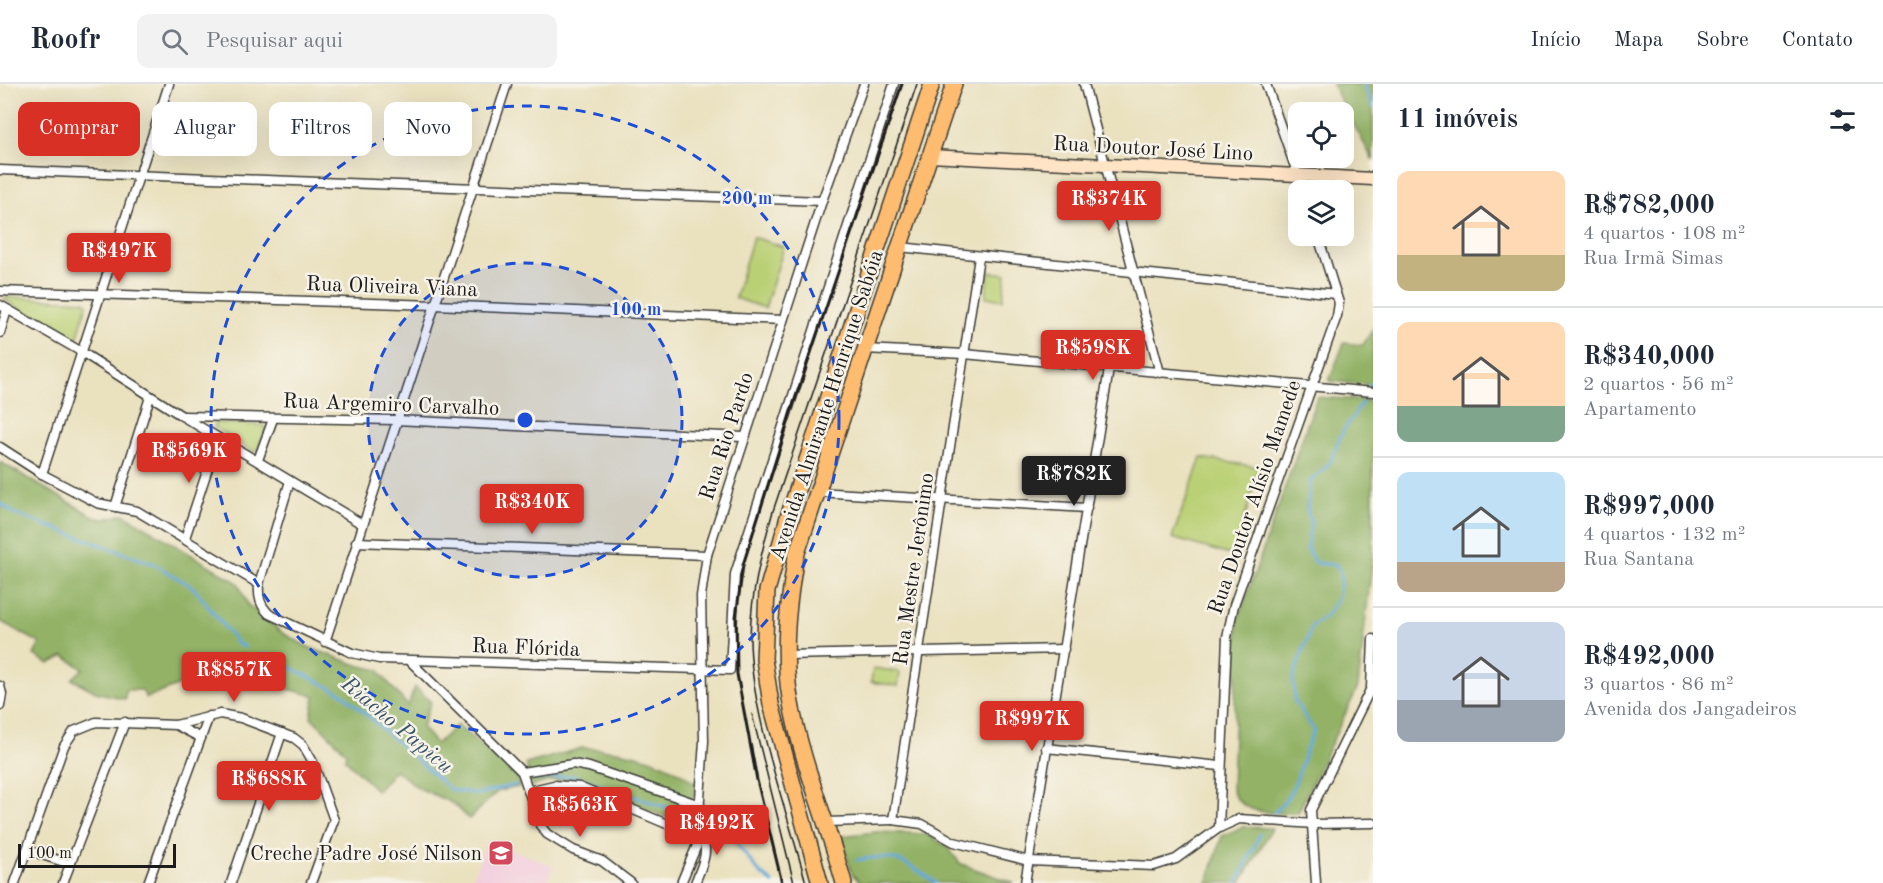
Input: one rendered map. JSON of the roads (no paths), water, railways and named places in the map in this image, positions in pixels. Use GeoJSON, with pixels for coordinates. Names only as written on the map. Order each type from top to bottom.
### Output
{"type":"FeatureCollection","features":[{"type":"Feature","properties":{"kind":"highway","name":"Avenida Almirante Henrique Sabóia"},"geometry":{"type":"LineString","coordinates":[[820,883],[790,781],[771,704],[764,658],[767,591],[788,517],[932,84]]}},
{"type":"Feature","properties":{"kind":"highway","name":"Avenida Almirante Henrique Sabóia"},"geometry":{"type":"LineString","coordinates":[[844,883],[790,697],[786,655],[787,612],[796,556],[954,84]]}},
{"type":"Feature","properties":{"kind":"highway"},"geometry":{"type":"LineString","coordinates":[[790,781],[812,776]]}},
{"type":"Feature","properties":{"kind":"street"},"geometry":{"type":"LineString","coordinates":[[42,474],[80,351],[101,296],[169,84]]}},
{"type":"Feature","properties":{"kind":"street"},"geometry":{"type":"LineString","coordinates":[[325,642],[507,84]]}},
{"type":"Feature","properties":{"kind":"street","name":"Rua Rio Pardo"},"geometry":{"type":"LineString","coordinates":[[523,773],[573,764],[589,767],[700,809],[704,741],[701,596],[707,555],[743,437],[864,84]]}},
{"type":"Feature","properties":{"kind":"street","name":"Avenida Almirante Henrique Sabóia"},"geometry":{"type":"LineString","coordinates":[[730,670],[735,574],[894,84]]}},
{"type":"Feature","properties":{"kind":"street"},"geometry":{"type":"LineString","coordinates":[[1084,84],[1160,373]]}},
{"type":"Feature","properties":{"kind":"street"},"geometry":{"type":"LineString","coordinates":[[1266,84],[1299,180]]}},
{"type":"Feature","properties":{"kind":"street","name":"Rua Doutor José Lino"},"geometry":{"type":"LineString","coordinates":[[930,156],[1106,163],[1373,179]]}},
{"type":"Feature","properties":{"kind":"street"},"geometry":{"type":"LineString","coordinates":[[0,170],[822,201]]}},
{"type":"Feature","properties":{"kind":"street","name":"Rua Doutor Alísio Mamede"},"geometry":{"type":"LineString","coordinates":[[1219,828],[1227,638],[1234,605],[1309,388],[1337,315],[1339,303],[1321,246]]}},
{"type":"Feature","properties":{"kind":"street"},"geometry":{"type":"LineString","coordinates":[[900,247],[1336,294]]}},
{"type":"Feature","properties":{"kind":"street","name":"Rua Mestre Jerônimo"},"geometry":{"type":"LineString","coordinates":[[893,820],[979,257]]}},
{"type":"Feature","properties":{"kind":"street","name":"Rua Oliveira Viana"},"geometry":{"type":"LineString","coordinates":[[0,291],[435,305],[783,320]]}},
{"type":"Feature","properties":{"kind":"street"},"geometry":{"type":"LineString","coordinates":[[0,333],[4,307],[362,524]]}},
{"type":"Feature","properties":{"kind":"street"},"geometry":{"type":"LineString","coordinates":[[865,349],[964,354],[1309,388],[1373,392]]}},
{"type":"Feature","properties":{"kind":"street"},"geometry":{"type":"LineString","coordinates":[[1025,883],[1109,369]]}},
{"type":"Feature","properties":{"kind":"street"},"geometry":{"type":"LineString","coordinates":[[115,507],[150,396]]}},
{"type":"Feature","properties":{"kind":"street","name":"Rua Argemiro Carvalho"},"geometry":{"type":"LineString","coordinates":[[182,416],[396,420],[743,437]]}},
{"type":"Feature","properties":{"kind":"street"},"geometry":{"type":"LineString","coordinates":[[258,460],[273,419]]}},
{"type":"Feature","properties":{"kind":"street"},"geometry":{"type":"LineString","coordinates":[[185,538],[218,438]]}},
{"type":"Feature","properties":{"kind":"street"},"geometry":{"type":"LineString","coordinates":[[0,447],[42,474],[97,503],[137,511],[259,584],[290,481]]}},
{"type":"Feature","properties":{"kind":"street"},"geometry":{"type":"LineString","coordinates":[[817,492],[1087,508]]}},
{"type":"Feature","properties":{"kind":"street"},"geometry":{"type":"LineString","coordinates":[[356,542],[707,555]]}},
{"type":"Feature","properties":{"kind":"street","name":"Rua Flórida"},"geometry":{"type":"LineString","coordinates":[[259,584],[258,596],[262,607],[269,614],[352,653],[410,661],[730,670]]}},
{"type":"Feature","properties":{"kind":"street"},"geometry":{"type":"LineString","coordinates":[[1317,883],[1314,824],[1311,810],[1371,688],[1373,639]]}},
{"type":"Feature","properties":{"kind":"street"},"geometry":{"type":"LineString","coordinates":[[786,655],[1064,649]]}},
{"type":"Feature","properties":{"kind":"street"},"geometry":{"type":"LineString","coordinates":[[410,661],[523,773],[540,825],[547,834],[573,850],[602,861],[631,883]]}},
{"type":"Feature","properties":{"kind":"street"},"geometry":{"type":"LineString","coordinates":[[0,686],[2,694],[0,706]]}},
{"type":"Feature","properties":{"kind":"street"},"geometry":{"type":"LineString","coordinates":[[15,883],[64,746],[74,731],[96,722],[176,724],[209,716],[230,715],[294,738],[309,754],[329,801],[334,820],[311,883]]}},
{"type":"Feature","properties":{"kind":"street"},"geometry":{"type":"LineString","coordinates":[[148,883],[209,716]]}},
{"type":"Feature","properties":{"kind":"street"},"geometry":{"type":"LineString","coordinates":[[63,883],[125,722]]}},
{"type":"Feature","properties":{"kind":"street"},"geometry":{"type":"LineString","coordinates":[[176,724],[201,738]]}},
{"type":"Feature","properties":{"kind":"street"},"geometry":{"type":"LineString","coordinates":[[231,883],[282,733]]}},
{"type":"Feature","properties":{"kind":"street"},"geometry":{"type":"LineString","coordinates":[[1046,748],[1220,766]]}},
{"type":"Feature","properties":{"kind":"street"},"geometry":{"type":"LineString","coordinates":[[527,789],[554,785],[579,788],[695,833],[705,841],[706,848],[698,882]]}},
{"type":"Feature","properties":{"kind":"street"},"geometry":{"type":"LineString","coordinates":[[826,822],[893,820],[922,824],[959,844],[1029,861],[1165,865],[1192,849],[1219,828],[1239,819],[1314,824],[1373,823]]}},
{"type":"Feature","properties":{"kind":"street"},"geometry":{"type":"LineString","coordinates":[[681,883],[695,833]]}},
{"type":"Feature","properties":{"kind":"street"},"geometry":{"type":"LineString","coordinates":[[27,850],[70,864]]}},
{"type":"Feature","properties":{"kind":"waterway"},"geometry":{"type":"LineString","coordinates":[[1363,84],[1373,107]]}},
{"type":"Feature","properties":{"kind":"waterway"},"geometry":{"type":"LineString","coordinates":[[1369,386],[1373,381]]}},
{"type":"Feature","properties":{"kind":"waterway"},"geometry":{"type":"LineString","coordinates":[[1274,813],[1283,804],[1295,784],[1314,730],[1295,702],[1293,678],[1312,626],[1326,616],[1338,598],[1341,580],[1337,565],[1315,563],[1307,548],[1311,522],[1307,509],[1310,482],[1330,463],[1342,433],[1362,403]]}},
{"type":"Feature","properties":{"kind":"waterway","name":"Riacho Papicu"},"geometry":{"type":"LineString","coordinates":[[0,503],[15,514],[154,564],[193,587],[238,644],[245,647]]}},
{"type":"Feature","properties":{"kind":"waterway","name":"Riacho Papicu"},"geometry":{"type":"LineString","coordinates":[[264,654],[343,694],[451,790],[478,794],[516,785]]}},
{"type":"Feature","properties":{"kind":"waterway","name":"Riacho Papicu"},"geometry":{"type":"LineString","coordinates":[[535,779],[573,776],[695,817]]}},
{"type":"Feature","properties":{"kind":"waterway","name":"Riacho Papicu"},"geometry":{"type":"LineString","coordinates":[[726,830],[760,873],[773,883]]}},
{"type":"Feature","properties":{"kind":"waterway"},"geometry":{"type":"LineString","coordinates":[[1237,883],[1260,834]]}},
{"type":"Feature","properties":{"kind":"waterway","name":"Riacho Papicu"},"geometry":{"type":"LineString","coordinates":[[857,860],[880,858],[899,861],[936,883]]}},
{"type":"Feature","properties":{"kind":"tram line"},"geometry":{"type":"LineString","coordinates":[[806,883],[771,761],[756,697],[750,637],[752,605],[773,511],[917,84]]}},
{"type":"Feature","properties":{"kind":"tram line"},"geometry":{"type":"LineString","coordinates":[[752,714],[794,883]]}},
{"type":"Feature","properties":{"kind":"railway"},"geometry":{"type":"LineString","coordinates":[[782,883],[757,780],[737,674],[736,617],[743,565],[792,408],[902,84]]}},
{"type":"Feature","properties":{"kind":"place","name":"Creche Padre José Nilson"},"geometry":{"type":"Point","coordinates":[501,853]}}]}
